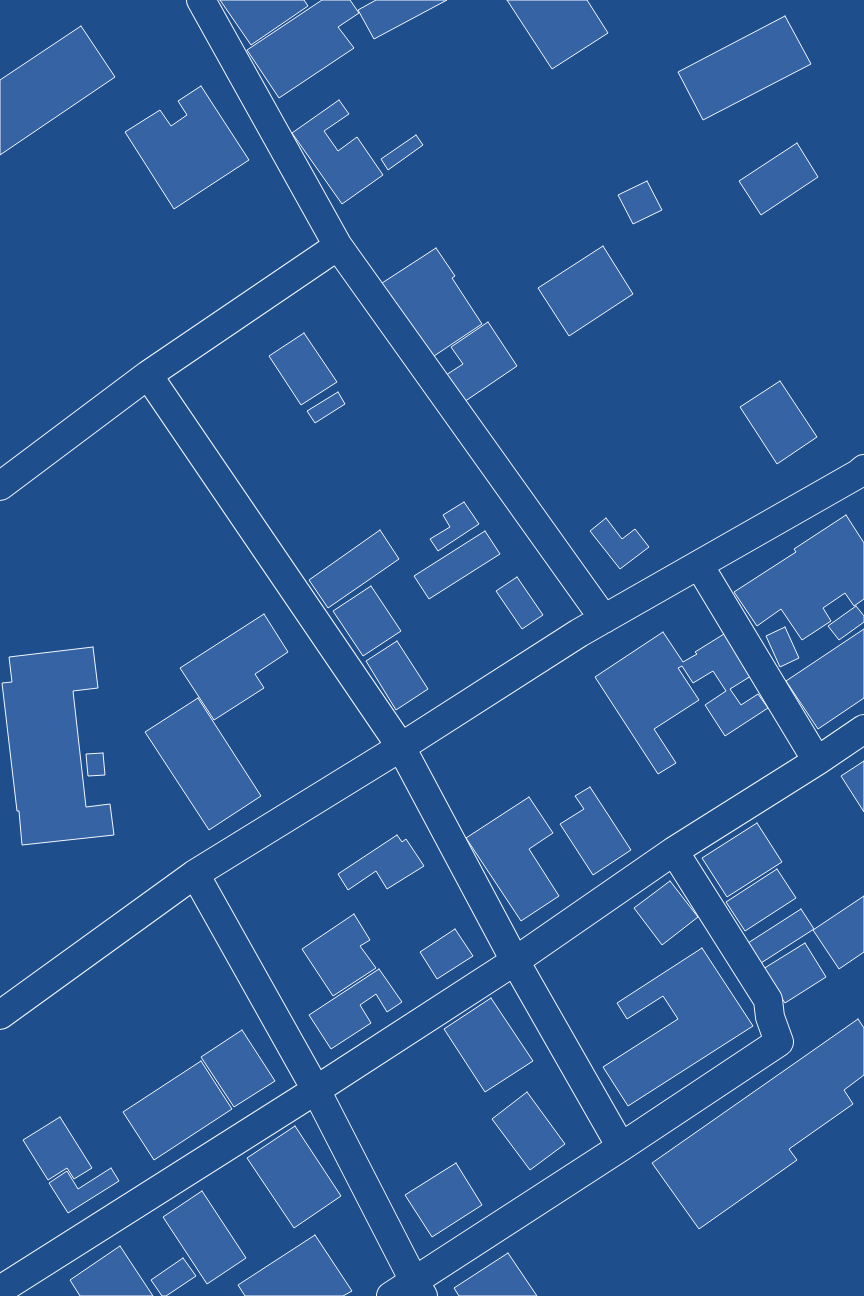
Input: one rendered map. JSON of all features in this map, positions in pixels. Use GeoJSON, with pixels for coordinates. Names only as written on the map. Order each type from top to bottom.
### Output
{"type":"FeatureCollection","features":[{"type":"Feature","properties":{"kind":"street"},"geometry":{"type":"LineString","coordinates":[[201,0],[338,246],[604,618]]}},
{"type":"Feature","properties":{"kind":"street"},"geometry":{"type":"LineString","coordinates":[[0,486],[148,375],[338,246]]}},
{"type":"Feature","properties":{"kind":"street"},"geometry":{"type":"LineString","coordinates":[[148,375],[400,747],[515,961],[621,1147]]}},
{"type":"Feature","properties":{"kind":"street"},"geometry":{"type":"LineString","coordinates":[[0,1016],[195,874],[579,633],[862,476]]}},
{"type":"Feature","properties":{"kind":"street"},"geometry":{"type":"LineString","coordinates":[[699,565],[817,761]]}},
{"type":"Feature","properties":{"kind":"street"},"geometry":{"type":"LineString","coordinates":[[0,1290],[316,1090],[515,961],[674,850],[817,761],[864,728]]}},
{"type":"Feature","properties":{"kind":"street"},"geometry":{"type":"LineString","coordinates":[[391,1296],[418,1288],[621,1147],[779,1042],[770,1017],[768,1000],[674,850]]}},
{"type":"Feature","properties":{"kind":"street"},"geometry":{"type":"LineString","coordinates":[[195,874],[316,1090],[418,1288]]}},
{"type":"Feature","properties":{"kind":"building"},"geometry":{"type":"Polygon","coordinates":[[[220,0],[304,0],[308,6],[251,45],[220,0]]]}},
{"type":"Feature","properties":{"kind":"building"},"geometry":{"type":"Polygon","coordinates":[[[322,0],[350,0],[359,13],[338,27],[354,48],[279,98],[247,50],[322,0]]]}},
{"type":"Feature","properties":{"kind":"building"},"geometry":{"type":"Polygon","coordinates":[[[376,0],[447,0],[374,39],[358,10],[376,0]]]}},
{"type":"Feature","properties":{"kind":"building"},"geometry":{"type":"Polygon","coordinates":[[[507,0],[587,0],[608,33],[552,69],[507,0]]]}},
{"type":"Feature","properties":{"kind":"building"},"geometry":{"type":"Polygon","coordinates":[[[785,16],[811,64],[703,120],[678,72],[785,16]]]}},
{"type":"Feature","properties":{"kind":"building"},"geometry":{"type":"Polygon","coordinates":[[[81,26],[115,77],[0,155],[0,80],[81,26]]]}},
{"type":"Feature","properties":{"kind":"building"},"geometry":{"type":"Polygon","coordinates":[[[201,86],[249,160],[174,209],[125,132],[160,110],[171,126],[187,115],[178,101],[201,86]]]}},
{"type":"Feature","properties":{"kind":"building"},"geometry":{"type":"Polygon","coordinates":[[[339,100],[349,114],[324,131],[338,151],[357,137],[383,175],[342,204],[292,133],[339,100]]]}},
{"type":"Feature","properties":{"kind":"building"},"geometry":{"type":"Polygon","coordinates":[[[416,135],[423,145],[388,170],[381,159],[416,135]]]}},
{"type":"Feature","properties":{"kind":"building"},"geometry":{"type":"Polygon","coordinates":[[[797,143],[818,177],[761,215],[739,181],[797,143]]]}},
{"type":"Feature","properties":{"kind":"building"},"geometry":{"type":"Polygon","coordinates":[[[647,181],[662,210],[633,224],[618,195],[647,181]]]}},
{"type":"Feature","properties":{"kind":"building"},"geometry":{"type":"Polygon","coordinates":[[[603,246],[633,294],[569,336],[538,288],[603,246]]]}},
{"type":"Feature","properties":{"kind":"building"},"geometry":{"type":"Polygon","coordinates":[[[436,248],[455,276],[452,278],[482,324],[428,360],[379,285],[436,248]]]}},
{"type":"Feature","properties":{"kind":"building"},"geometry":{"type":"Polygon","coordinates":[[[488,322],[517,366],[461,404],[443,377],[463,364],[451,347],[488,322]]]}},
{"type":"Feature","properties":{"kind":"building"},"geometry":{"type":"Polygon","coordinates":[[[304,333],[337,382],[301,405],[269,356],[304,333]]]}},
{"type":"Feature","properties":{"kind":"building"},"geometry":{"type":"Polygon","coordinates":[[[780,381],[817,437],[777,464],[740,407],[780,381]]]}},
{"type":"Feature","properties":{"kind":"building"},"geometry":{"type":"Polygon","coordinates":[[[338,392],[345,404],[315,423],[307,411],[338,392]]]}},
{"type":"Feature","properties":{"kind":"building"},"geometry":{"type":"Polygon","coordinates":[[[464,502],[479,524],[438,551],[430,539],[450,527],[443,515],[464,502]]]}},
{"type":"Feature","properties":{"kind":"building"},"geometry":{"type":"Polygon","coordinates":[[[846,515],[864,543],[864,599],[854,606],[845,593],[823,608],[831,621],[802,640],[781,609],[757,626],[734,592],[796,552],[794,549],[846,515]]]}},
{"type":"Feature","properties":{"kind":"building"},"geometry":{"type":"Polygon","coordinates":[[[606,518],[622,539],[635,529],[649,547],[620,569],[590,531],[606,518]]]}},
{"type":"Feature","properties":{"kind":"building"},"geometry":{"type":"Polygon","coordinates":[[[380,530],[399,559],[328,608],[309,580],[380,530]]]}},
{"type":"Feature","properties":{"kind":"building"},"geometry":{"type":"Polygon","coordinates":[[[485,531],[500,554],[429,599],[414,576],[485,531]]]}},
{"type":"Feature","properties":{"kind":"building"},"geometry":{"type":"Polygon","coordinates":[[[517,577],[543,615],[522,629],[496,591],[517,577]]]}},
{"type":"Feature","properties":{"kind":"building"},"geometry":{"type":"Polygon","coordinates":[[[371,586],[401,631],[363,656],[333,611],[371,586]]]}},
{"type":"Feature","properties":{"kind":"building"},"geometry":{"type":"Polygon","coordinates":[[[856,606],[864,616],[864,622],[839,640],[828,626],[856,606]]]}},
{"type":"Feature","properties":{"kind":"building"},"geometry":{"type":"Polygon","coordinates":[[[264,614],[288,652],[255,674],[264,688],[214,720],[180,668],[264,614]]]}},
{"type":"Feature","properties":{"kind":"building"},"geometry":{"type":"Polygon","coordinates":[[[785,627],[799,658],[780,667],[766,636],[785,627]]]}},
{"type":"Feature","properties":{"kind":"building"},"geometry":{"type":"Polygon","coordinates":[[[864,629],[864,698],[818,729],[786,681],[864,629]]]}},
{"type":"Feature","properties":{"kind":"building"},"geometry":{"type":"Polygon","coordinates":[[[663,632],[683,662],[724,634],[751,676],[730,689],[741,705],[758,694],[768,708],[725,736],[705,705],[726,691],[713,671],[693,683],[682,666],[678,668],[699,700],[654,729],[676,763],[658,774],[595,677],[663,632]]]}},
{"type":"Feature","properties":{"kind":"building"},"geometry":{"type":"Polygon","coordinates":[[[397,641],[428,689],[396,710],[366,661],[397,641]]]}},
{"type":"Feature","properties":{"kind":"building"},"geometry":{"type":"Polygon","coordinates":[[[93,647],[98,688],[73,691],[86,807],[110,804],[114,835],[22,845],[2,683],[12,682],[9,657],[93,647]]]}},
{"type":"Feature","properties":{"kind":"building"},"geometry":{"type":"Polygon","coordinates":[[[198,698],[261,796],[209,830],[145,732],[198,698]]]}},
{"type":"Feature","properties":{"kind":"building"},"geometry":{"type":"Polygon","coordinates":[[[103,753],[105,775],[88,776],[86,754],[103,753]]]}},
{"type":"Feature","properties":{"kind":"building"},"geometry":{"type":"Polygon","coordinates":[[[864,761],[864,812],[841,776],[864,761]]]}},
{"type":"Feature","properties":{"kind":"building"},"geometry":{"type":"Polygon","coordinates":[[[590,787],[631,850],[593,875],[560,824],[584,809],[575,796],[590,787]]]}},
{"type":"Feature","properties":{"kind":"building"},"geometry":{"type":"Polygon","coordinates":[[[529,797],[553,833],[529,849],[559,896],[521,921],[466,838],[529,797]]]}},
{"type":"Feature","properties":{"kind":"building"},"geometry":{"type":"Polygon","coordinates":[[[757,823],[782,862],[727,897],[702,858],[757,823]]]}},
{"type":"Feature","properties":{"kind":"building"},"geometry":{"type":"Polygon","coordinates":[[[397,835],[402,842],[406,839],[424,866],[387,889],[376,871],[348,890],[338,874],[397,835]]]}},
{"type":"Feature","properties":{"kind":"building"},"geometry":{"type":"Polygon","coordinates":[[[777,869],[796,898],[745,931],[726,902],[777,869]]]}},
{"type":"Feature","properties":{"kind":"building"},"geometry":{"type":"Polygon","coordinates":[[[670,881],[698,917],[662,945],[634,908],[670,881]]]}},
{"type":"Feature","properties":{"kind":"building"},"geometry":{"type":"Polygon","coordinates":[[[864,896],[864,952],[839,969],[813,930],[864,896]]]}},
{"type":"Feature","properties":{"kind":"building"},"geometry":{"type":"Polygon","coordinates":[[[801,909],[814,929],[761,963],[748,943],[801,909]]]}},
{"type":"Feature","properties":{"kind":"building"},"geometry":{"type":"Polygon","coordinates":[[[354,914],[370,940],[360,946],[376,968],[333,996],[302,949],[354,914]]]}},
{"type":"Feature","properties":{"kind":"building"},"geometry":{"type":"Polygon","coordinates":[[[455,929],[473,956],[437,979],[420,952],[455,929]]]}},
{"type":"Feature","properties":{"kind":"building"},"geometry":{"type":"Polygon","coordinates":[[[805,943],[826,977],[785,1003],[763,969],[805,943]]]}},
{"type":"Feature","properties":{"kind":"building"},"geometry":{"type":"Polygon","coordinates":[[[702,948],[753,1026],[628,1106],[603,1067],[678,1019],[663,996],[627,1019],[617,1003],[702,948]]]}},
{"type":"Feature","properties":{"kind":"building"},"geometry":{"type":"Polygon","coordinates":[[[379,969],[402,1002],[387,1012],[376,994],[360,1005],[371,1023],[331,1049],[309,1015],[379,969]]]}},
{"type":"Feature","properties":{"kind":"building"},"geometry":{"type":"Polygon","coordinates":[[[491,998],[533,1061],[485,1092],[444,1029],[491,998]]]}},
{"type":"Feature","properties":{"kind":"building"},"geometry":{"type":"Polygon","coordinates":[[[858,1019],[864,1028],[864,1075],[844,1090],[853,1104],[789,1149],[797,1160],[699,1229],[652,1163],[858,1019]]]}},
{"type":"Feature","properties":{"kind":"building"},"geometry":{"type":"Polygon","coordinates":[[[242,1030],[275,1081],[234,1107],[201,1057],[242,1030]]]}},
{"type":"Feature","properties":{"kind":"building"},"geometry":{"type":"Polygon","coordinates":[[[201,1061],[232,1109],[154,1160],[123,1112],[201,1061]]]}},
{"type":"Feature","properties":{"kind":"building"},"geometry":{"type":"Polygon","coordinates":[[[527,1092],[565,1144],[530,1170],[492,1119],[527,1092]]]}},
{"type":"Feature","properties":{"kind":"building"},"geometry":{"type":"Polygon","coordinates":[[[60,1117],[92,1168],[74,1179],[67,1168],[48,1180],[23,1140],[60,1117]]]}},
{"type":"Feature","properties":{"kind":"building"},"geometry":{"type":"Polygon","coordinates":[[[295,1126],[341,1196],[294,1228],[247,1158],[295,1126]]]}},
{"type":"Feature","properties":{"kind":"building"},"geometry":{"type":"Polygon","coordinates":[[[456,1163],[482,1205],[432,1237],[405,1195],[456,1163]]]}},
{"type":"Feature","properties":{"kind":"building"},"geometry":{"type":"Polygon","coordinates":[[[111,1168],[119,1181],[68,1213],[49,1183],[67,1171],[78,1189],[111,1168]]]}},
{"type":"Feature","properties":{"kind":"building"},"geometry":{"type":"Polygon","coordinates":[[[202,1191],[246,1258],[207,1284],[163,1217],[202,1191]]]}},
{"type":"Feature","properties":{"kind":"building"},"geometry":{"type":"Polygon","coordinates":[[[315,1235],[352,1291],[343,1296],[245,1296],[238,1285],[315,1235]]]}},
{"type":"Feature","properties":{"kind":"building"},"geometry":{"type":"Polygon","coordinates":[[[120,1246],[153,1296],[80,1296],[70,1280],[120,1246]]]}},
{"type":"Feature","properties":{"kind":"building"},"geometry":{"type":"Polygon","coordinates":[[[508,1253],[537,1296],[459,1296],[454,1288],[508,1253]]]}},
{"type":"Feature","properties":{"kind":"building"},"geometry":{"type":"Polygon","coordinates":[[[183,1258],[196,1276],[166,1296],[162,1296],[151,1280],[183,1258]]]}}]}
